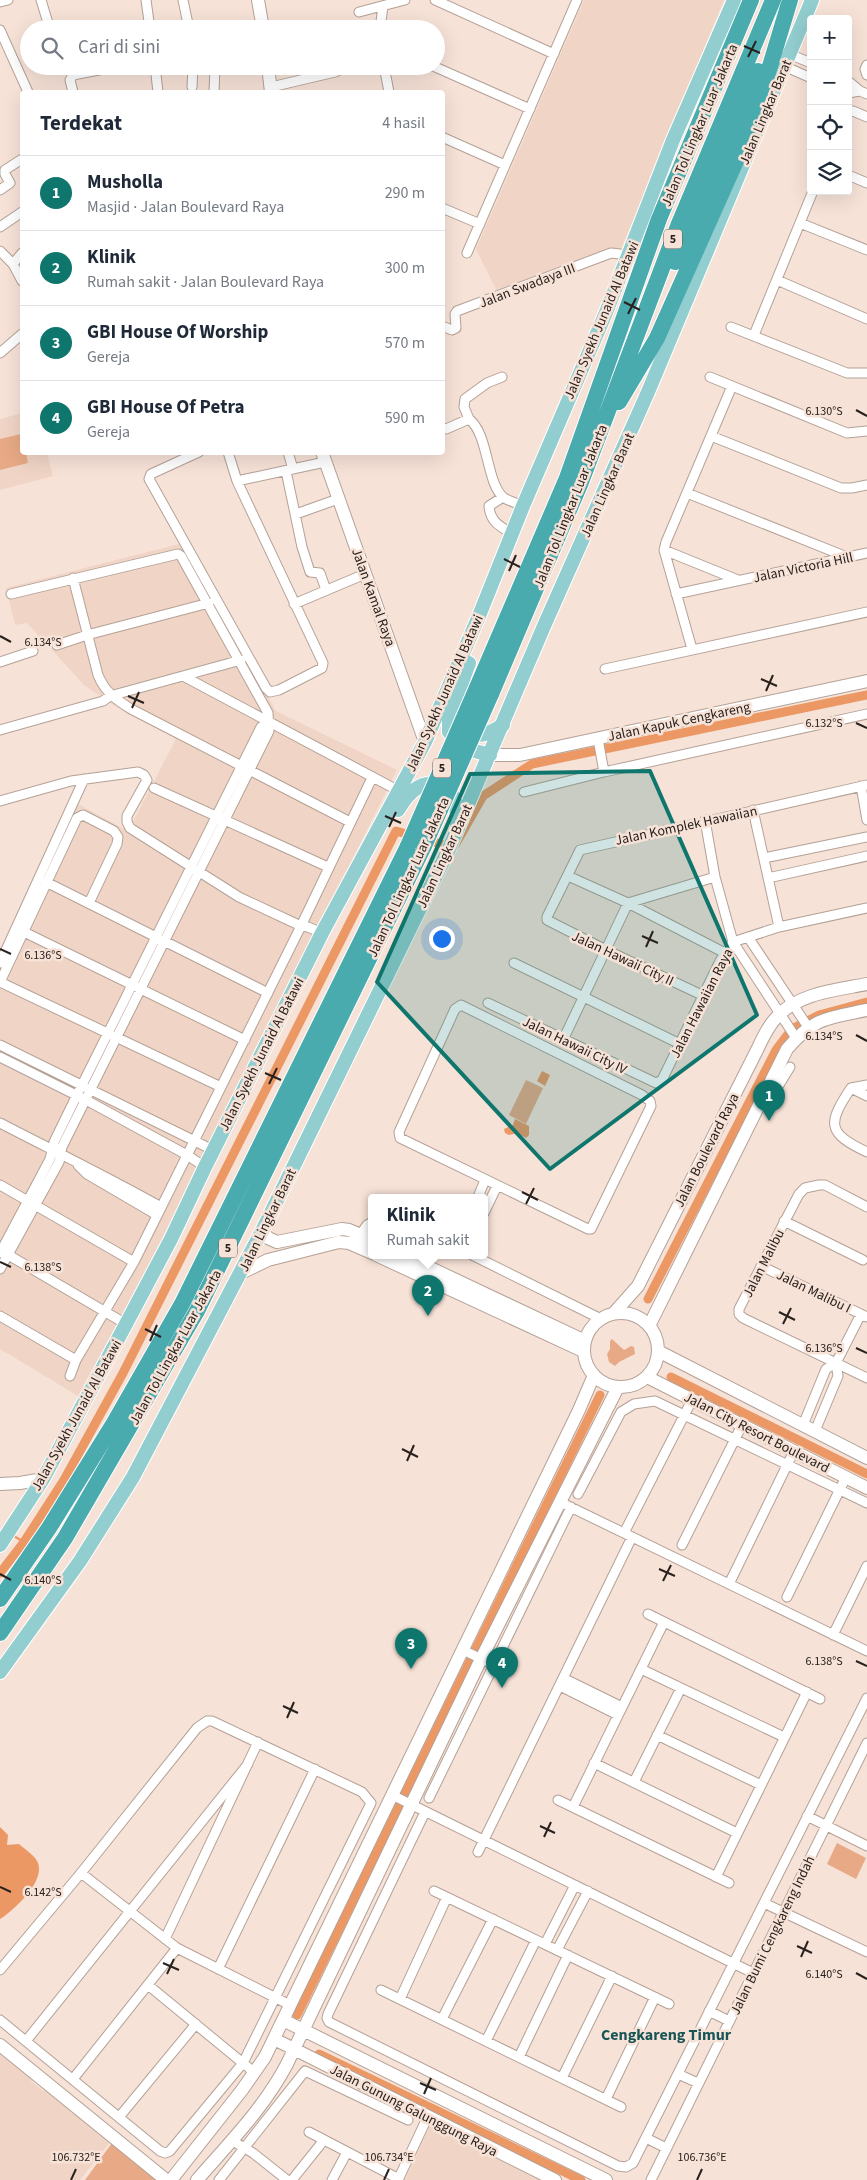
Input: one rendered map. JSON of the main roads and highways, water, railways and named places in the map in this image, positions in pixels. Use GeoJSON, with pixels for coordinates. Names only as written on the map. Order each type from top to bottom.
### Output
{"type":"FeatureCollection","features":[{"type":"Feature","properties":{"kind":"highway","name":"Jalan Tol Lingkar Luar Jakarta"},"geometry":{"type":"LineString","coordinates":[[574,480],[659,219],[751,0]]}},
{"type":"Feature","properties":{"kind":"highway","name":"Jalan Tol Lingkar Luar Jakarta"},"geometry":{"type":"LineString","coordinates":[[0,1633],[65,1538],[198,1311],[416,846],[574,480],[605,420],[678,226],[773,0]]}},
{"type":"Feature","properties":{"kind":"highway"},"geometry":{"type":"LineString","coordinates":[[635,337],[653,310],[698,212],[789,0]]}},
{"type":"Feature","properties":{"kind":"highway"},"geometry":{"type":"LineString","coordinates":[[605,420],[626,391],[657,338],[732,170],[767,76],[789,0]]}},
{"type":"Feature","properties":{"kind":"highway","name":"Jalan Tol Lingkar Luar Jakarta"},"geometry":{"type":"LineString","coordinates":[[0,1600],[49,1528],[114,1423],[182,1304],[416,846]]}},
{"type":"Feature","properties":{"kind":"main road","name":"Jalan Syekh Junaid Al Batawi"},"geometry":{"type":"LineString","coordinates":[[1,1544],[43,1478],[171,1239],[213,1150],[321,936],[425,742],[492,587],[522,506],[605,315],[674,140],[734,0]]}},
{"type":"Feature","properties":{"kind":"main road","name":"Jalan Lingkar Barat"},"geometry":{"type":"LineString","coordinates":[[0,1672],[80,1562],[133,1477],[241,1273],[448,851],[548,617],[648,392],[812,0]]}},
{"type":"Feature","properties":{"kind":"main road"},"geometry":{"type":"LineString","coordinates":[[490,755],[467,749],[448,732],[449,717],[454,702],[489,612],[492,587]]}},
{"type":"Feature","properties":{"kind":"main road"},"geometry":{"type":"LineString","coordinates":[[454,702],[453,712],[456,721],[463,729],[472,734],[482,735],[503,725]]}},
{"type":"Feature","properties":{"kind":"main road"},"geometry":{"type":"LineString","coordinates":[[334,912],[351,888],[405,798],[415,788],[436,784],[452,793],[456,806],[456,833]]}},
{"type":"Feature","properties":{"kind":"waterway"},"geometry":{"type":"LineString","coordinates":[[0,1573],[24,1542],[64,1480],[123,1373],[396,831],[448,846],[455,845],[483,796],[532,764],[867,695]]}},
{"type":"Feature","properties":{"kind":"waterway"},"geometry":{"type":"LineString","coordinates":[[648,1299],[776,1050],[792,1029],[819,1015],[867,1002]]}},
{"type":"Feature","properties":{"kind":"waterway"},"geometry":{"type":"LineString","coordinates":[[671,1377],[867,1474]]}},
{"type":"Feature","properties":{"kind":"waterway"},"geometry":{"type":"LineString","coordinates":[[297,2015],[600,1395]]}},
{"type":"Feature","properties":{"kind":"waterway"},"geometry":{"type":"LineString","coordinates":[[12,1535],[24,1542]]}},
{"type":"Feature","properties":{"kind":"waterway"},"geometry":{"type":"LineString","coordinates":[[319,2054],[581,2180]]}},
{"type":"Feature","properties":{"kind":"place","name":"Musholla"},"geometry":{"type":"Point","coordinates":[769,1121]}},
{"type":"Feature","properties":{"kind":"place","name":"Klinik"},"geometry":{"type":"Point","coordinates":[428,1316]}},
{"type":"Feature","properties":{"kind":"place","name":"GBI House Of Worship"},"geometry":{"type":"Point","coordinates":[411,1669]}},
{"type":"Feature","properties":{"kind":"place","name":"GBI House Of Petra"},"geometry":{"type":"Point","coordinates":[502,1688]}},
{"type":"Feature","properties":{"kind":"district","name":"Cengkareng Timur"},"geometry":{"type":"Point","coordinates":[666,2034]}}]}
